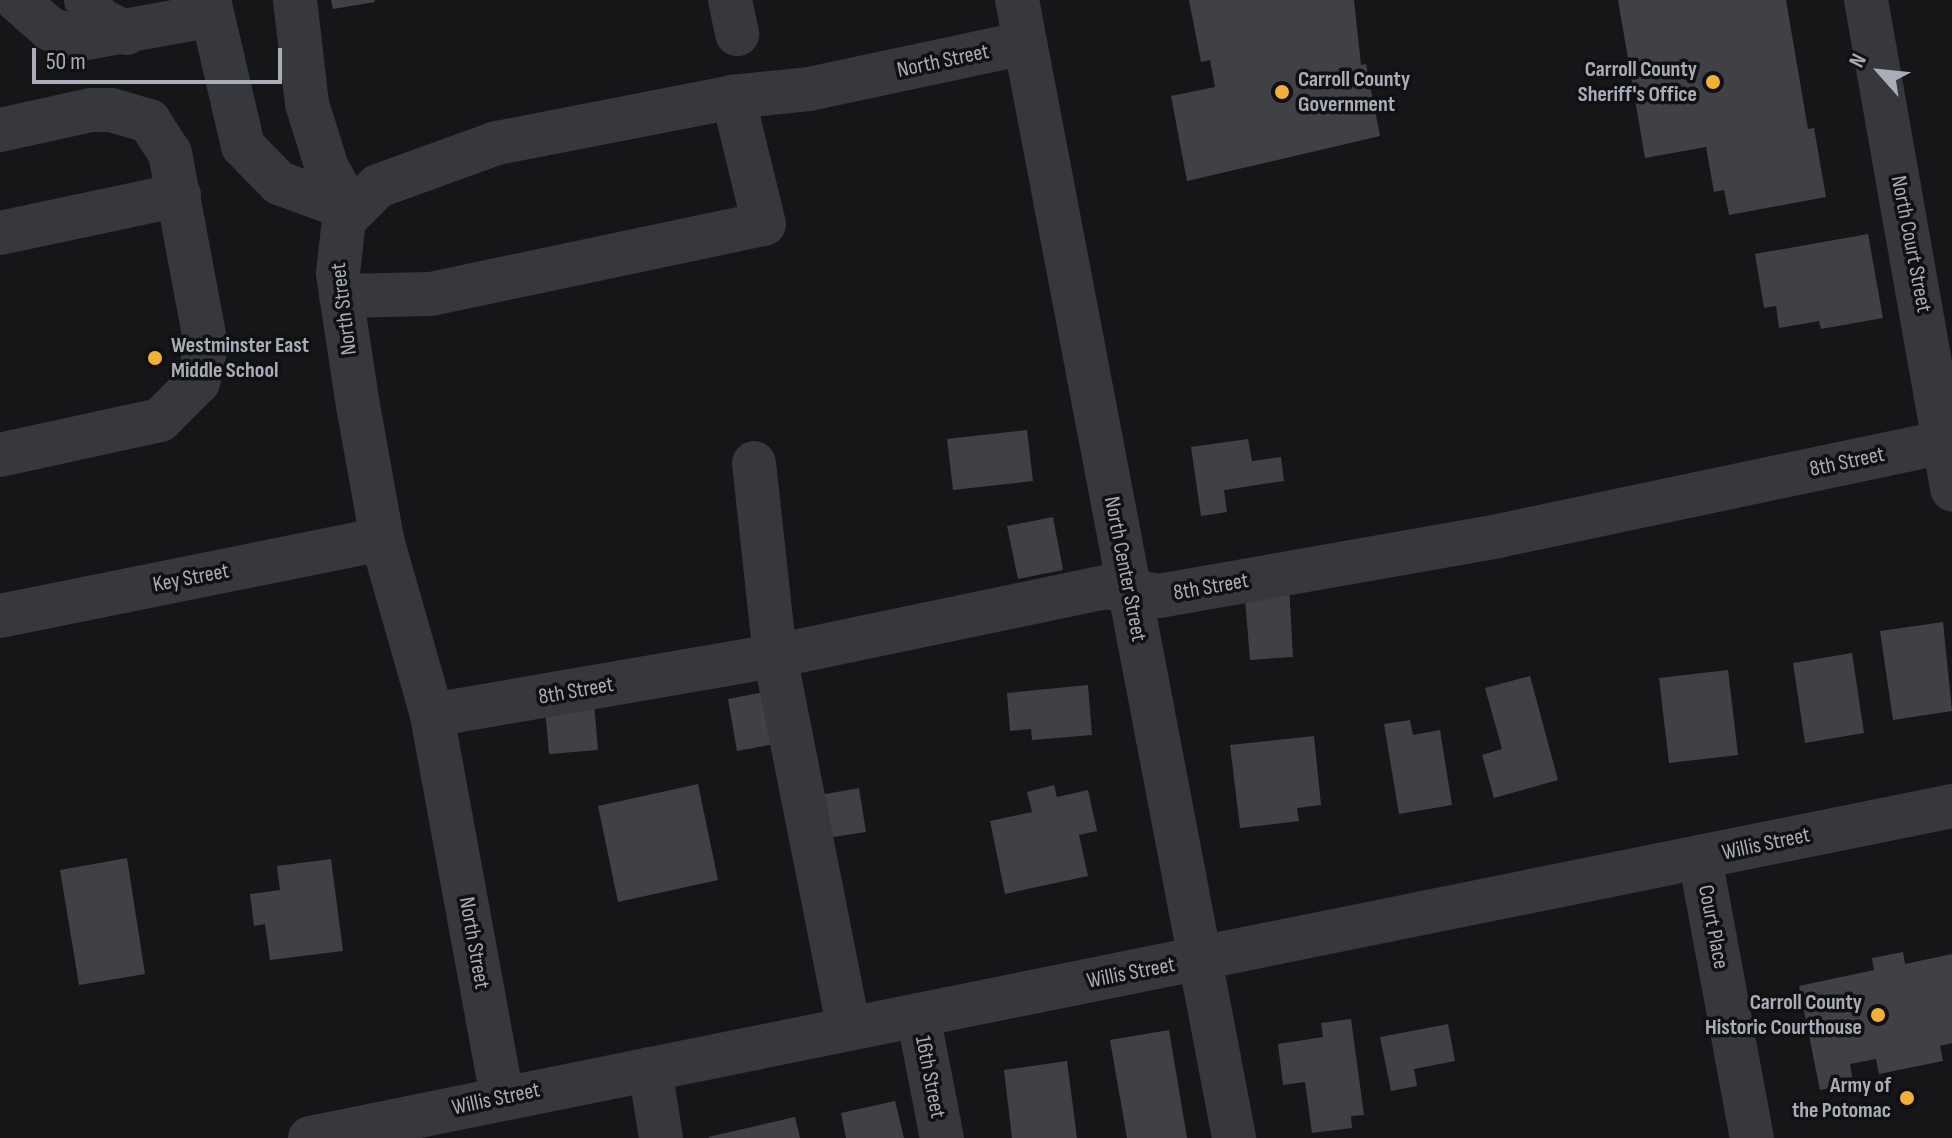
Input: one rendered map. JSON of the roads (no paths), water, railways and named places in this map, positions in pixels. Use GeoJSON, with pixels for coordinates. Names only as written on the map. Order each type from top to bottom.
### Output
{"type":"FeatureCollection","features":[{"type":"Feature","properties":{"kind":"street"},"geometry":{"type":"LineString","coordinates":[[17,0],[37,20],[65,36],[98,39],[210,8],[243,146],[279,183],[350,209]]}},
{"type":"Feature","properties":{"kind":"street"},"geometry":{"type":"LineString","coordinates":[[86,0],[99,19],[127,33]]}},
{"type":"Feature","properties":{"kind":"street"},"geometry":{"type":"LineString","coordinates":[[295,0],[313,127],[327,168],[350,209]]}},
{"type":"Feature","properties":{"kind":"street","name":"North Center Street"},"geometry":{"type":"LineString","coordinates":[[1017,0],[1234,1138]]}},
{"type":"Feature","properties":{"kind":"street","name":"North Court Street"},"geometry":{"type":"LineString","coordinates":[[1866,0],[1943,364],[1943,442],[1952,489]]}},
{"type":"Feature","properties":{"kind":"street","name":"North Street"},"geometry":{"type":"LineString","coordinates":[[502,1097],[432,715],[382,539],[341,296],[339,234],[350,209],[378,186],[497,143],[733,97],[809,89],[1025,43]]}},
{"type":"Feature","properties":{"kind":"street"},"geometry":{"type":"LineString","coordinates":[[341,296],[431,294],[764,224],[733,97]]}},
{"type":"Feature","properties":{"kind":"street"},"geometry":{"type":"LineString","coordinates":[[0,130],[91,110],[131,114],[149,121],[162,135],[179,195],[206,345],[204,366],[187,399],[144,427],[0,455]]}},
{"type":"Feature","properties":{"kind":"street"},"geometry":{"type":"LineString","coordinates":[[0,233],[179,195]]}},
{"type":"Feature","properties":{"kind":"street","name":"8th Street"},"geometry":{"type":"LineString","coordinates":[[432,715],[775,656],[1106,587],[1130,594],[1159,596],[1498,536],[1943,442]]}},
{"type":"Feature","properties":{"kind":"street"},"geometry":{"type":"LineString","coordinates":[[754,463],[775,656],[849,1029]]}},
{"type":"Feature","properties":{"kind":"street","name":"Key Street"},"geometry":{"type":"LineString","coordinates":[[0,616],[382,539]]}},
{"type":"Feature","properties":{"kind":"street","name":"Willis Street"},"geometry":{"type":"LineString","coordinates":[[310,1138],[1952,806]]}},
{"type":"Feature","properties":{"kind":"street","name":"Court Place"},"geometry":{"type":"LineString","coordinates":[[1700,858],[1752,1138]]}},
{"type":"Feature","properties":{"kind":"street","name":"16th Street"},"geometry":{"type":"LineString","coordinates":[[918,1015],[942,1138]]}},
{"type":"Feature","properties":{"kind":"street"},"geometry":{"type":"LineString","coordinates":[[650,1069],[661,1138]]}},
{"type":"Feature","properties":{"kind":"place","name":"Carroll County Sheriff's Office"},"geometry":{"type":"Point","coordinates":[1713,82]}},
{"type":"Feature","properties":{"kind":"place","name":"Carroll County Government"},"geometry":{"type":"Point","coordinates":[1282,92]}},
{"type":"Feature","properties":{"kind":"place","name":"Westminster East Middle School"},"geometry":{"type":"Point","coordinates":[155,358]}},
{"type":"Feature","properties":{"kind":"place","name":"Carroll County Historic Courthouse"},"geometry":{"type":"Point","coordinates":[1878,1015]}},
{"type":"Feature","properties":{"kind":"place","name":"Army of the Potomac"},"geometry":{"type":"Point","coordinates":[1907,1098]}}]}
